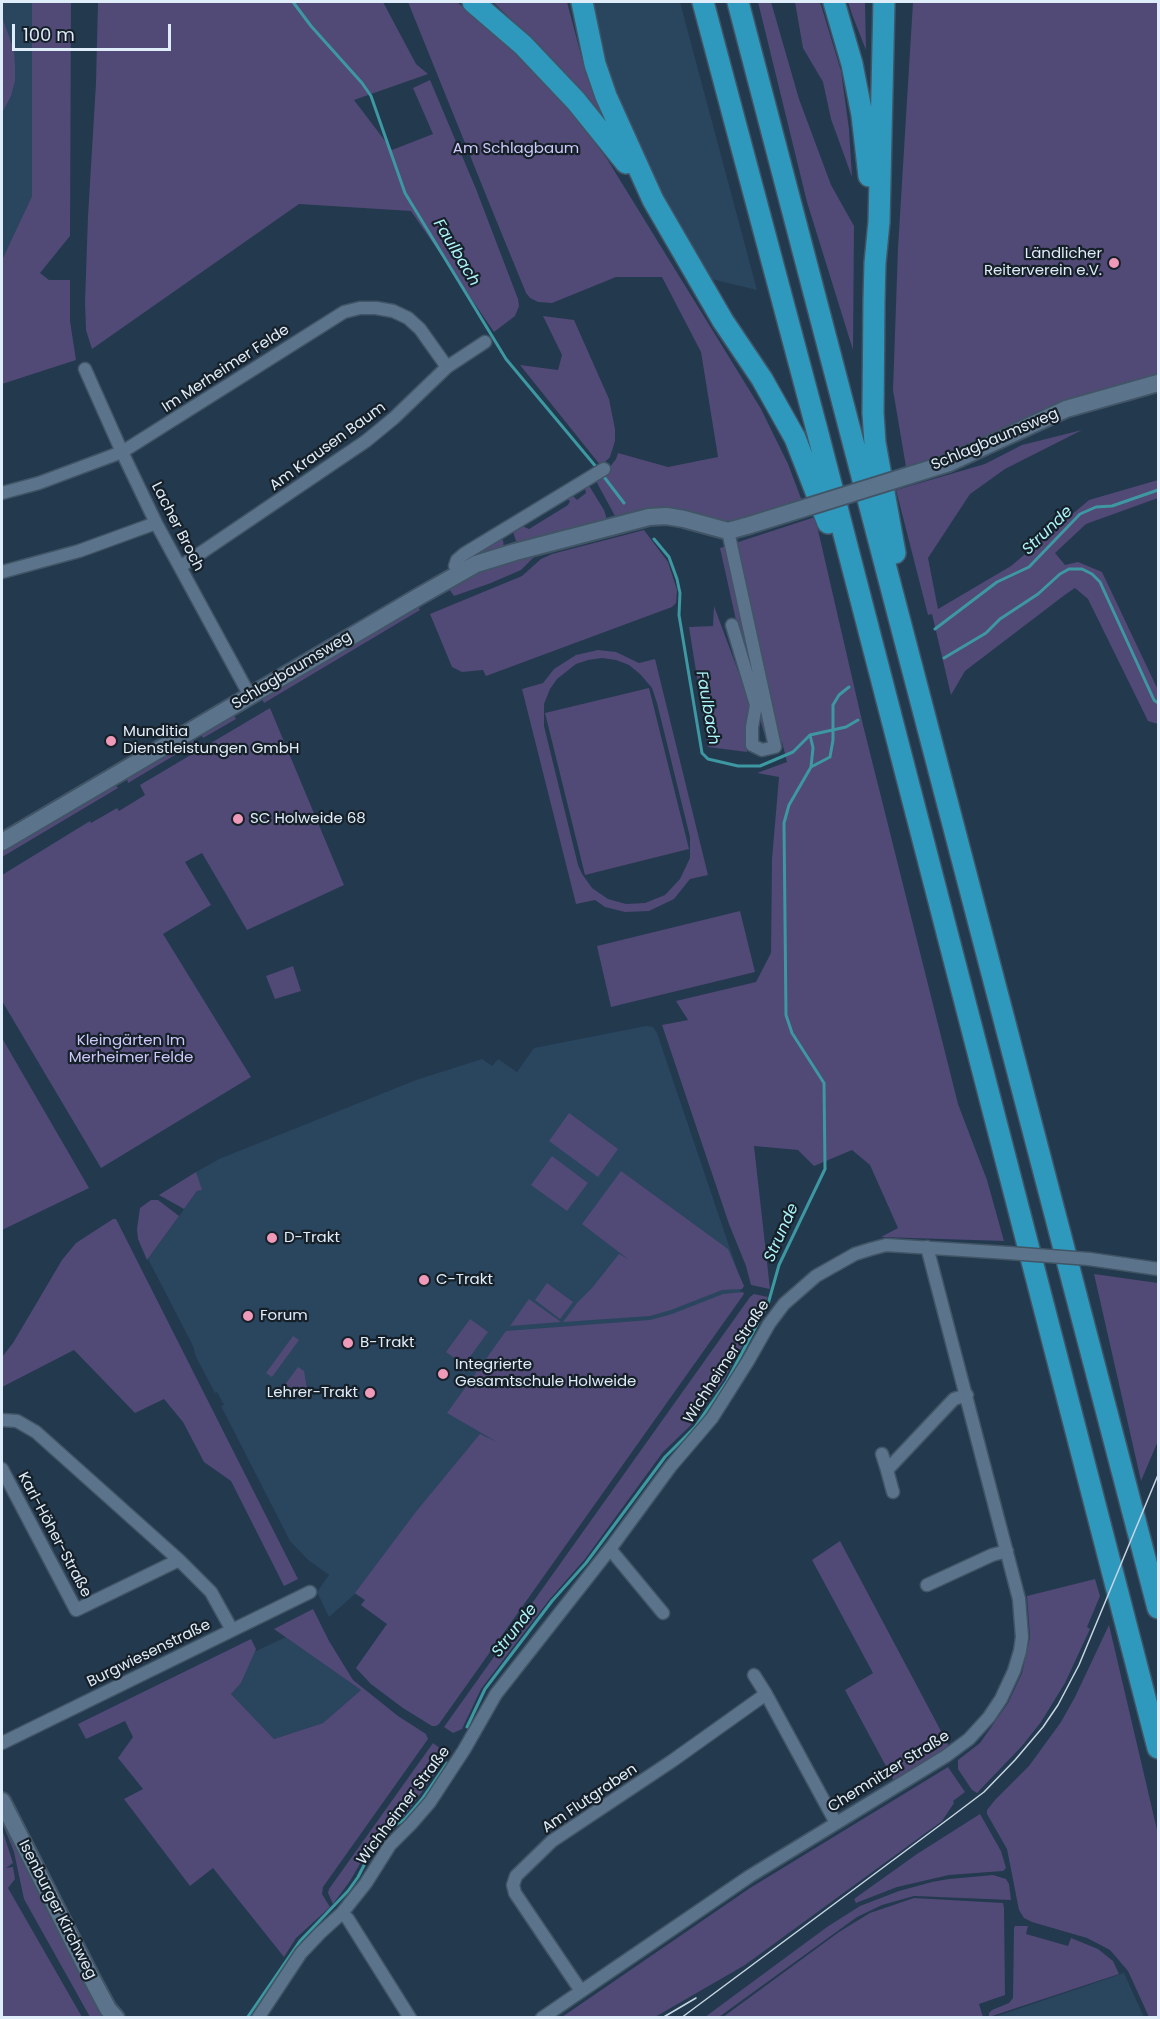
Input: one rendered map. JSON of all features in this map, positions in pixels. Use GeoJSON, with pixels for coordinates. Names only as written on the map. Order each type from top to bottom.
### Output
{"type":"FeatureCollection","features":[{"type":"Feature","properties":{"kind":"highway"},"geometry":{"type":"LineString","coordinates":[[473,2],[523,45],[576,101],[653,200]]}},
{"type":"Feature","properties":{"kind":"highway"},"geometry":{"type":"LineString","coordinates":[[582,2],[595,64],[606,96],[653,200],[723,321],[762,379],[795,438],[863,613]]}},
{"type":"Feature","properties":{"kind":"highway"},"geometry":{"type":"LineString","coordinates":[[704,2],[1158,1748]]}},
{"type":"Feature","properties":{"kind":"highway"},"geometry":{"type":"LineString","coordinates":[[738,2],[898,617],[1001,1000],[1158,1608]]}},
{"type":"Feature","properties":{"kind":"highway"},"geometry":{"type":"LineString","coordinates":[[834,2],[852,64],[862,115],[875,263]]}},
{"type":"Feature","properties":{"kind":"highway"},"geometry":{"type":"LineString","coordinates":[[884,2],[873,372],[875,443],[896,555],[898,617]]}},
{"type":"Feature","properties":{"kind":"main road","name":"Schlagbaumsweg"},"geometry":{"type":"LineString","coordinates":[[2,842],[459,573],[495,558],[649,518],[666,516],[728,531],[950,463],[1066,409],[1158,383]]}},
{"type":"Feature","properties":{"kind":"main road","name":"Isenburger Kirchweg"},"geometry":{"type":"LineString","coordinates":[[2,1802],[92,1979],[116,2018]]}},
{"type":"Feature","properties":{"kind":"street","name":"Im Merheimer Felde"},"geometry":{"type":"LineString","coordinates":[[2,493],[39,483],[122,452],[345,312],[360,308],[376,308],[393,311],[408,318],[420,329],[447,367]]}},
{"type":"Feature","properties":{"kind":"street","name":"Am Krausen Baum"},"geometry":{"type":"LineString","coordinates":[[180,567],[366,441],[394,418],[447,367],[485,342]]}},
{"type":"Feature","properties":{"kind":"street","name":"Lacher Broch"},"geometry":{"type":"LineString","coordinates":[[85,369],[156,523],[250,696]]}},
{"type":"Feature","properties":{"kind":"street"},"geometry":{"type":"LineString","coordinates":[[459,573],[455,566],[457,560],[464,554],[558,495],[600,472]]}},
{"type":"Feature","properties":{"kind":"street"},"geometry":{"type":"LineString","coordinates":[[2,572],[79,551],[156,523]]}},
{"type":"Feature","properties":{"kind":"street"},"geometry":{"type":"LineString","coordinates":[[728,531],[775,747],[762,750],[752,745],[756,705],[732,625]]}},
{"type":"Feature","properties":{"kind":"street","name":"Wichheimer Straße"},"geometry":{"type":"LineString","coordinates":[[258,2018],[301,1953],[342,1913],[366,1883],[390,1845],[411,1824],[442,1784],[498,1691],[671,1466],[712,1418],[769,1324],[784,1304],[816,1276],[855,1254],[886,1245],[1089,1259],[1158,1269]]}},
{"type":"Feature","properties":{"kind":"street","name":"Chemnitzer Straße"},"geometry":{"type":"LineString","coordinates":[[542,2018],[750,1876],[926,1769],[969,1738],[1001,1700],[1014,1671],[1022,1637],[1018,1599],[927,1247]]}},
{"type":"Feature","properties":{"kind":"street"},"geometry":{"type":"LineString","coordinates":[[887,1470],[954,1399],[967,1395]]}},
{"type":"Feature","properties":{"kind":"street"},"geometry":{"type":"LineString","coordinates":[[2,1420],[17,1421],[36,1432],[179,1560],[212,1592],[232,1630]]}},
{"type":"Feature","properties":{"kind":"street"},"geometry":{"type":"LineString","coordinates":[[882,1454],[893,1492]]}},
{"type":"Feature","properties":{"kind":"street","name":"Karl-Höher-Straße"},"geometry":{"type":"LineString","coordinates":[[2,1469],[76,1610],[179,1560]]}},
{"type":"Feature","properties":{"kind":"street"},"geometry":{"type":"LineString","coordinates":[[609,1549],[663,1613]]}},
{"type":"Feature","properties":{"kind":"street"},"geometry":{"type":"LineString","coordinates":[[927,1585],[1007,1551]]}},
{"type":"Feature","properties":{"kind":"street","name":"Burgwiesenstraße"},"geometry":{"type":"LineString","coordinates":[[2,1743],[310,1592]]}},
{"type":"Feature","properties":{"kind":"street"},"geometry":{"type":"LineString","coordinates":[[754,1675],[836,1823]]}},
{"type":"Feature","properties":{"kind":"street","name":"Am Flutgraben"},"geometry":{"type":"LineString","coordinates":[[581,1991],[515,1893],[513,1885],[516,1876],[552,1841],[671,1762],[766,1694]]}},
{"type":"Feature","properties":{"kind":"street"},"geometry":{"type":"LineString","coordinates":[[342,1913],[410,2018]]}},
{"type":"Feature","properties":{"kind":"shaded area"},"geometry":{"type":"Polygon","coordinates":[[[2,2],[32,2],[32,196],[2,260],[2,2]]]}},
{"type":"Feature","properties":{"kind":"shaded area"},"geometry":{"type":"Polygon","coordinates":[[[591,2],[680,2],[757,290],[711,279],[692,254],[656,192],[612,96],[591,2]]]}},
{"type":"Feature","properties":{"kind":"shaded area","name":"Integrierte Gesamtschule Holweide"},"geometry":{"type":"Polygon","coordinates":[[[646,1026],[653,1027],[657,1033],[744,1286],[432,1726],[371,1684],[356,1668],[387,1624],[361,1605],[365,1600],[355,1594],[329,1617],[317,1592],[329,1575],[308,1560],[290,1541],[221,1406],[224,1405],[222,1401],[217,1392],[215,1393],[196,1357],[193,1346],[148,1259],[197,1191],[201,1190],[196,1172],[219,1159],[416,1080],[482,1059],[492,1066],[498,1059],[517,1072],[534,1048],[646,1026]]]}},
{"type":"Feature","properties":{"kind":"shaded area"},"geometry":{"type":"Polygon","coordinates":[[[286,1637],[361,1690],[323,1723],[274,1739],[231,1694],[241,1683],[254,1652],[286,1637]]]}},
{"type":"Feature","properties":{"kind":"shaded area"},"geometry":{"type":"Polygon","coordinates":[[[1124,1973],[1144,2017],[991,2018],[1124,1973]]]}},
{"type":"Feature","properties":{"kind":"green space"},"geometry":{"type":"Polygon","coordinates":[[[32,2],[71,2],[70,236],[40,273],[49,280],[70,280],[70,321],[76,360],[2,384],[2,260],[32,196],[32,2]]]}},
{"type":"Feature","properties":{"kind":"green space"},"geometry":{"type":"Polygon","coordinates":[[[98,2],[383,2],[416,64],[428,74],[354,100],[392,150],[433,134],[413,88],[430,80],[476,189],[518,299],[519,306],[515,316],[494,332],[411,211],[299,204],[92,349],[86,330],[85,302],[98,2]]]}},
{"type":"Feature","properties":{"kind":"green space","name":"Am Schlagbaum"},"geometry":{"type":"Polygon","coordinates":[[[408,2],[457,2],[547,80],[607,159],[761,409],[788,464],[802,501],[740,520],[726,521],[686,510],[667,508],[615,516],[596,481],[606,472],[618,453],[668,467],[718,457],[701,352],[662,277],[616,277],[552,303],[538,302],[530,298],[408,2]]]}},
{"type":"Feature","properties":{"kind":"green space"},"geometry":{"type":"Polygon","coordinates":[[[493,2],[567,2],[586,74],[607,127],[579,90],[539,46],[493,2]]]}},
{"type":"Feature","properties":{"kind":"green space"},"geometry":{"type":"Polygon","coordinates":[[[758,2],[771,2],[799,99],[831,185],[854,226],[853,350],[807,202],[758,2]]]}},
{"type":"Feature","properties":{"kind":"green space"},"geometry":{"type":"Polygon","coordinates":[[[795,2],[819,2],[821,5],[841,71],[849,129],[852,177],[831,119],[823,82],[803,48],[795,2]]]}},
{"type":"Feature","properties":{"kind":"green space"},"geometry":{"type":"Polygon","coordinates":[[[848,2],[865,2],[866,50],[853,17],[848,2]]]}},
{"type":"Feature","properties":{"kind":"green space"},"geometry":{"type":"Polygon","coordinates":[[[913,2],[1158,2],[1158,379],[984,443],[906,467],[893,390],[898,248],[913,2]]]}},
{"type":"Feature","properties":{"kind":"green space"},"geometry":{"type":"Polygon","coordinates":[[[2,17],[14,50],[15,81],[11,96],[2,113],[2,17]]]}},
{"type":"Feature","properties":{"kind":"green space"},"geometry":{"type":"Polygon","coordinates":[[[543,316],[574,320],[609,399],[615,441],[610,457],[601,466],[520,365],[558,370],[562,355],[543,316]]]}},
{"type":"Feature","properties":{"kind":"green space"},"geometry":{"type":"Polygon","coordinates":[[[1082,430],[1005,469],[970,494],[928,558],[938,609],[1011,566],[1089,500],[1158,480],[1158,498],[1086,524],[1055,553],[1065,565],[1078,562],[1102,572],[1158,690],[1158,724],[1148,721],[1088,599],[1075,588],[965,671],[951,695],[932,614],[928,615],[896,490],[985,464],[1022,445],[1082,430]]]}},
{"type":"Feature","properties":{"kind":"green space"},"geometry":{"type":"Polygon","coordinates":[[[588,484],[604,510],[606,523],[520,543],[516,541],[513,532],[515,528],[520,525],[529,529],[568,505],[570,501],[564,497],[573,496],[577,500],[586,493],[585,488],[588,484]]]}},
{"type":"Feature","properties":{"kind":"green space"},"geometry":{"type":"Polygon","coordinates":[[[815,517],[863,725],[958,1104],[987,1180],[1004,1241],[881,1237],[898,1228],[870,1165],[852,1150],[814,1166],[798,1150],[754,1146],[770,1289],[751,1285],[662,1025],[688,1020],[676,1001],[756,982],[771,953],[772,859],[779,777],[757,773],[787,762],[782,742],[767,743],[751,688],[720,548],[815,517]]]}},
{"type":"Feature","properties":{"kind":"green space"},"geometry":{"type":"Polygon","coordinates":[[[644,530],[668,562],[677,590],[676,603],[672,607],[486,676],[483,670],[462,672],[452,667],[430,614],[522,576],[541,559],[552,554],[644,530]]]}},
{"type":"Feature","properties":{"kind":"green space"},"geometry":{"type":"Polygon","coordinates":[[[499,538],[503,540],[504,548],[467,561],[467,558],[499,538]]]}},
{"type":"Feature","properties":{"kind":"green space"},"geometry":{"type":"Polygon","coordinates":[[[537,554],[521,570],[491,583],[454,596],[447,586],[466,575],[537,554]]]}},
{"type":"Feature","properties":{"kind":"green space"},"geometry":{"type":"Polygon","coordinates":[[[417,605],[420,610],[264,703],[262,699],[287,685],[285,681],[417,605]]]}},
{"type":"Feature","properties":{"kind":"green space"},"geometry":{"type":"Polygon","coordinates":[[[714,606],[751,706],[746,739],[747,752],[708,747],[689,627],[713,626],[714,606]]]}},
{"type":"Feature","properties":{"kind":"green space"},"geometry":{"type":"Polygon","coordinates":[[[598,650],[616,652],[639,663],[655,659],[708,875],[690,879],[674,899],[649,911],[625,912],[605,907],[595,900],[576,904],[522,689],[543,683],[554,669],[576,655],[598,650]],[[602,658],[588,660],[576,664],[557,679],[544,704],[544,726],[582,874],[592,888],[608,899],[626,904],[645,903],[665,895],[680,879],[690,858],[690,837],[652,688],[629,665],[602,658]]]}},
{"type":"Feature","properties":{"kind":"green space"},"geometry":{"type":"Polygon","coordinates":[[[649,688],[689,849],[585,875],[545,713],[649,688]]]}},
{"type":"Feature","properties":{"kind":"green space"},"geometry":{"type":"Polygon","coordinates":[[[270,708],[344,885],[247,930],[202,853],[185,862],[211,905],[163,934],[251,1077],[101,1168],[2,1001],[2,875],[90,821],[91,823],[117,808],[119,811],[145,795],[140,785],[270,708]]]}},
{"type":"Feature","properties":{"kind":"green space"},"geometry":{"type":"Polygon","coordinates":[[[233,713],[236,719],[203,738],[199,731],[233,713]]]}},
{"type":"Feature","properties":{"kind":"green space"},"geometry":{"type":"Polygon","coordinates":[[[191,736],[195,743],[128,783],[126,775],[191,736]]]}},
{"type":"Feature","properties":{"kind":"green space"},"geometry":{"type":"Polygon","coordinates":[[[113,782],[118,788],[2,857],[2,848],[113,782]]]}},
{"type":"Feature","properties":{"kind":"green space"},"geometry":{"type":"Polygon","coordinates":[[[740,911],[755,972],[611,1007],[597,946],[740,911]]]}},
{"type":"Feature","properties":{"kind":"green space"},"geometry":{"type":"Polygon","coordinates":[[[293,966],[301,991],[275,999],[266,976],[293,966]]]}},
{"type":"Feature","properties":{"kind":"green space","name":"Kleingärten Im Merheimer Felde"},"geometry":{"type":"Polygon","coordinates":[[[2,1038],[89,1188],[2,1230],[2,1038]]]}},
{"type":"Feature","properties":{"kind":"green space"},"geometry":{"type":"Polygon","coordinates":[[[569,1113],[618,1149],[598,1177],[549,1141],[569,1113]]]}},
{"type":"Feature","properties":{"kind":"green space"},"geometry":{"type":"Polygon","coordinates":[[[552,1156],[588,1183],[567,1211],[531,1185],[552,1156]]]}},
{"type":"Feature","properties":{"kind":"green space"},"geometry":{"type":"Polygon","coordinates":[[[621,1171],[728,1249],[744,1286],[742,1289],[722,1290],[650,1316],[563,1322],[619,1254],[628,1259],[582,1224],[621,1171]]]}},
{"type":"Feature","properties":{"kind":"green space"},"geometry":{"type":"Polygon","coordinates":[[[196,1172],[202,1190],[197,1191],[184,1209],[159,1195],[196,1172]]]}},
{"type":"Feature","properties":{"kind":"green space"},"geometry":{"type":"Polygon","coordinates":[[[151,1200],[158,1200],[179,1216],[147,1260],[138,1239],[137,1229],[140,1208],[151,1200]]]}},
{"type":"Feature","properties":{"kind":"green space"},"geometry":{"type":"Polygon","coordinates":[[[116,1219],[298,1579],[284,1586],[231,1481],[204,1462],[183,1422],[164,1399],[135,1413],[74,1350],[2,1387],[2,1357],[13,1343],[62,1260],[76,1243],[116,1219]]]}},
{"type":"Feature","properties":{"kind":"green space"},"geometry":{"type":"Polygon","coordinates":[[[1094,1274],[1158,1283],[1158,1441],[1141,1481],[1094,1274]]]}},
{"type":"Feature","properties":{"kind":"green space"},"geometry":{"type":"Polygon","coordinates":[[[547,1283],[573,1302],[560,1319],[535,1300],[547,1283]]]}},
{"type":"Feature","properties":{"kind":"green space"},"geometry":{"type":"Polygon","coordinates":[[[743,1292],[744,1294],[439,1724],[432,1726],[371,1684],[356,1668],[387,1624],[361,1605],[365,1600],[355,1593],[415,1513],[480,1434],[497,1442],[447,1413],[506,1331],[650,1320],[723,1294],[743,1292]]]}},
{"type":"Feature","properties":{"kind":"green space"},"geometry":{"type":"Polygon","coordinates":[[[754,1294],[768,1297],[724,1380],[690,1426],[663,1452],[585,1559],[549,1600],[481,1689],[462,1729],[453,1733],[444,1727],[750,1297],[754,1294]]]}},
{"type":"Feature","properties":{"kind":"green space"},"geometry":{"type":"Polygon","coordinates":[[[529,1299],[561,1322],[510,1326],[529,1299]]]}},
{"type":"Feature","properties":{"kind":"green space"},"geometry":{"type":"Polygon","coordinates":[[[470,1319],[488,1332],[464,1365],[446,1352],[470,1319]]]}},
{"type":"Feature","properties":{"kind":"green space"},"geometry":{"type":"Polygon","coordinates":[[[293,1336],[299,1340],[272,1377],[266,1373],[293,1336]]]}},
{"type":"Feature","properties":{"kind":"green space"},"geometry":{"type":"Polygon","coordinates":[[[298,1367],[304,1371],[307,1389],[292,1392],[284,1386],[298,1367]]]}},
{"type":"Feature","properties":{"kind":"green space"},"geometry":{"type":"Polygon","coordinates":[[[840,1541],[950,1748],[895,1783],[845,1690],[873,1673],[812,1560],[840,1541]]]}},
{"type":"Feature","properties":{"kind":"green space"},"geometry":{"type":"Polygon","coordinates":[[[1095,1579],[1100,1596],[1087,1627],[1090,1629],[1065,1683],[1041,1722],[1022,1746],[977,1793],[972,1790],[958,1769],[958,1760],[980,1743],[1008,1703],[1022,1673],[1030,1637],[1027,1596],[1095,1579]]]}},
{"type":"Feature","properties":{"kind":"green space"},"geometry":{"type":"Polygon","coordinates":[[[313,1609],[353,1680],[398,1716],[426,1734],[428,1739],[323,1887],[322,1894],[330,1907],[296,1938],[284,1957],[213,1868],[190,1886],[124,1799],[143,1789],[118,1758],[133,1737],[125,1721],[86,1739],[78,1724],[251,1639],[256,1649],[241,1683],[231,1694],[274,1739],[323,1723],[361,1690],[274,1629],[313,1609]]]}},
{"type":"Feature","properties":{"kind":"green space"},"geometry":{"type":"Polygon","coordinates":[[[1109,1625],[1158,1834],[1158,2017],[1149,2017],[1128,1971],[1110,1950],[1087,1938],[1024,1918],[1019,1910],[1007,1849],[987,1814],[987,1810],[995,1800],[1029,1766],[1061,1722],[1109,1625]]]}},
{"type":"Feature","properties":{"kind":"green space"},"geometry":{"type":"Polygon","coordinates":[[[433,1743],[445,1752],[446,1758],[404,1817],[377,1834],[350,1881],[333,1904],[328,1893],[329,1889],[433,1743]]]}},
{"type":"Feature","properties":{"kind":"green space"},"geometry":{"type":"Polygon","coordinates":[[[948,1767],[965,1792],[953,1801],[954,1803],[942,1821],[745,1965],[655,2017],[562,2017],[750,1888],[948,1767]]]}},
{"type":"Feature","properties":{"kind":"green space"},"geometry":{"type":"Polygon","coordinates":[[[980,1814],[1001,1851],[1006,1868],[1003,1871],[949,1875],[897,1887],[856,1903],[854,1899],[917,1854],[980,1814]]]}},
{"type":"Feature","properties":{"kind":"green space"},"geometry":{"type":"Polygon","coordinates":[[[2,1818],[108,2017],[90,2017],[24,1899],[14,1852],[2,1818]]]}},
{"type":"Feature","properties":{"kind":"green space"},"geometry":{"type":"Polygon","coordinates":[[[2,1829],[13,1863],[6,1868],[13,1867],[15,1879],[8,1888],[82,2017],[2,2017],[2,1829]]]}},
{"type":"Feature","properties":{"kind":"green space"},"geometry":{"type":"Polygon","coordinates":[[[993,1875],[1006,1879],[1011,1900],[914,1896],[882,1905],[857,1917],[719,2017],[705,2017],[827,1927],[860,1906],[899,1891],[932,1882],[993,1875]]]}},
{"type":"Feature","properties":{"kind":"green space"},"geometry":{"type":"Polygon","coordinates":[[[914,1898],[1003,1903],[1005,1995],[979,2004],[983,2017],[723,2017],[839,1932],[870,1913],[914,1898]]]}},
{"type":"Feature","properties":{"kind":"green space"},"geometry":{"type":"Polygon","coordinates":[[[1015,1926],[1028,1926],[1026,1934],[1068,1946],[1071,1938],[1098,1949],[1113,1961],[1119,1974],[989,2017],[992,2010],[1009,2003],[1013,1998],[1015,1926]]]}},
{"type":"Feature","properties":{"kind":"waterway","name":"Faulbach"},"geometry":{"type":"LineString","coordinates":[[293,2],[371,96],[405,193],[506,359],[597,468]]}},
{"type":"Feature","properties":{"kind":"waterway","name":"Faulbach"},"geometry":{"type":"LineString","coordinates":[[601,473],[624,503]]}},
{"type":"Feature","properties":{"kind":"waterway","name":"Strunde"},"geometry":{"type":"LineString","coordinates":[[935,629],[997,582],[1029,567],[1080,514],[1096,507],[1112,506],[1158,490]]}},
{"type":"Feature","properties":{"kind":"waterway","name":"Faulbach"},"geometry":{"type":"LineString","coordinates":[[654,539],[669,557],[677,579],[680,593],[679,615],[702,753],[708,759],[738,766],[760,766],[793,752],[810,735],[846,727],[858,720]]}},
{"type":"Feature","properties":{"kind":"waterway","name":"Faulbach"},"geometry":{"type":"LineString","coordinates":[[944,658],[986,633],[1000,619],[1038,594],[1060,574],[1069,569],[1082,569],[1092,574],[1100,582],[1154,700],[1158,703]]}},
{"type":"Feature","properties":{"kind":"waterway","name":"Strunde"},"geometry":{"type":"LineString","coordinates":[[467,1727],[485,1689],[552,1601],[586,1563],[665,1457],[695,1427],[727,1381],[768,1304],[779,1265],[825,1169],[824,1083],[792,1033],[786,1015],[784,823],[789,805],[811,767],[830,757],[833,740],[833,705],[839,695],[849,687]]}},
{"type":"Feature","properties":{"kind":"waterway"},"geometry":{"type":"LineString","coordinates":[[810,735],[813,748],[811,767]]}},
{"type":"Feature","properties":{"kind":"waterway","name":"Strunde"},"geometry":{"type":"LineString","coordinates":[[247,2018],[300,1941],[348,1891],[358,1877],[379,1836],[405,1819],[447,1763]]}},
{"type":"Feature","properties":{"kind":"tram line"},"geometry":{"type":"LineString","coordinates":[[681,2018],[984,1792],[1015,1760],[1058,1705],[1079,1665],[1158,1475]]}},
{"type":"Feature","properties":{"kind":"tram line"},"geometry":{"type":"LineString","coordinates":[[662,2018],[696,1998]]}},
{"type":"Feature","properties":{"kind":"place","name":"Ländlicher Reiterverein e.V."},"geometry":{"type":"Point","coordinates":[1114,263]}},
{"type":"Feature","properties":{"kind":"place","name":"Munditia Dienstleistungen GmbH"},"geometry":{"type":"Point","coordinates":[111,741]}},
{"type":"Feature","properties":{"kind":"place","name":"SC Holweide 68"},"geometry":{"type":"Point","coordinates":[238,819]}},
{"type":"Feature","properties":{"kind":"place","name":"D-Trakt"},"geometry":{"type":"Point","coordinates":[272,1238]}},
{"type":"Feature","properties":{"kind":"place","name":"C-Trakt"},"geometry":{"type":"Point","coordinates":[424,1280]}},
{"type":"Feature","properties":{"kind":"place","name":"Forum"},"geometry":{"type":"Point","coordinates":[248,1316]}},
{"type":"Feature","properties":{"kind":"place","name":"B-Trakt"},"geometry":{"type":"Point","coordinates":[348,1343]}},
{"type":"Feature","properties":{"kind":"place","name":"Integrierte Gesamtschule Holweide"},"geometry":{"type":"Point","coordinates":[443,1374]}},
{"type":"Feature","properties":{"kind":"place","name":"Lehrer-Trakt"},"geometry":{"type":"Point","coordinates":[370,1393]}}]}
